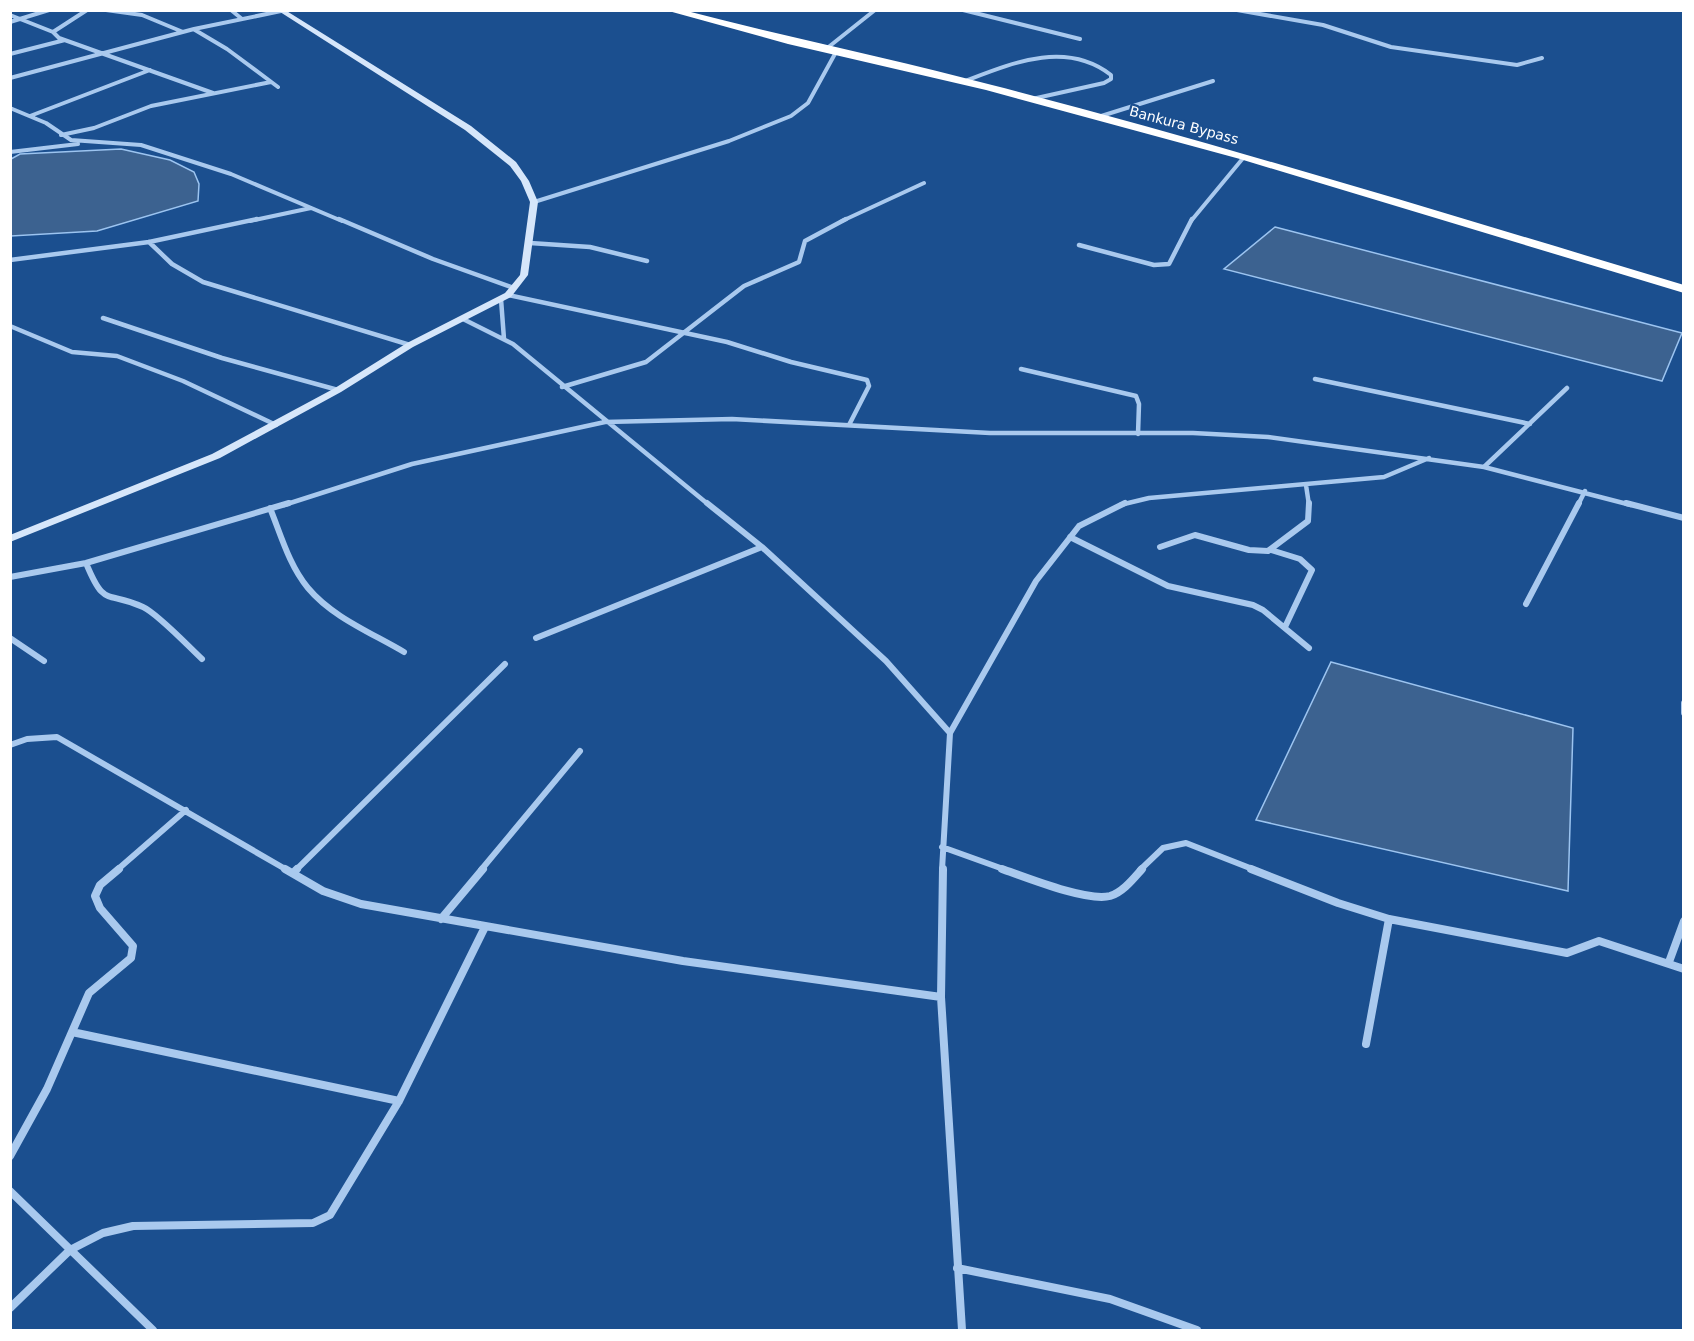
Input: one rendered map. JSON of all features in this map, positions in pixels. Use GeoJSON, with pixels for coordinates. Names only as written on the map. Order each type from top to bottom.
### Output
{"type":"FeatureCollection","features":[{"type":"Feature","properties":{"kind":"highway","name":"Bankura Bypass"},"geometry":{"type":"LineString","coordinates":[[670,10],[831,51],[965,81],[1244,157],[1683,289]]}},
{"type":"Feature","properties":{"kind":"street"},"geometry":{"type":"LineString","coordinates":[[10,21],[49,10]]}},
{"type":"Feature","properties":{"kind":"street"},"geometry":{"type":"LineString","coordinates":[[53,32],[87,10]]}},
{"type":"Feature","properties":{"kind":"street"},"geometry":{"type":"LineString","coordinates":[[106,10],[142,15],[183,32]]}},
{"type":"Feature","properties":{"kind":"street"},"geometry":{"type":"LineString","coordinates":[[231,10],[242,19]]}},
{"type":"Feature","properties":{"kind":"street"},"geometry":{"type":"LineString","coordinates":[[534,202],[729,141],[791,116],[808,103],[831,51],[875,10]]}},
{"type":"Feature","properties":{"kind":"street"},"geometry":{"type":"LineString","coordinates":[[963,10],[1080,39]]}},
{"type":"Feature","properties":{"kind":"street"},"geometry":{"type":"LineString","coordinates":[[1237,10],[1323,25],[1391,46],[1466,58],[1517,65],[1542,58]]}},
{"type":"Feature","properties":{"kind":"street"},"geometry":{"type":"LineString","coordinates":[[10,78],[194,29],[281,11],[484,139],[513,164],[534,202],[524,274],[508,294],[410,345],[338,390],[216,456],[10,539]]}},
{"type":"Feature","properties":{"kind":"street"},"geometry":{"type":"LineString","coordinates":[[10,15],[22,18],[66,40],[213,93]]}},
{"type":"Feature","properties":{"kind":"street"},"geometry":{"type":"LineString","coordinates":[[194,29],[227,49],[278,87]]}},
{"type":"Feature","properties":{"kind":"street"},"geometry":{"type":"LineString","coordinates":[[10,54],[66,40]]}},
{"type":"Feature","properties":{"kind":"street"},"geometry":{"type":"LineString","coordinates":[[965,81],[1020,60],[1046,56],[1076,58],[1111,75],[1110,79],[1104,83],[1032,99]]}},
{"type":"Feature","properties":{"kind":"street"},"geometry":{"type":"LineString","coordinates":[[30,116],[151,70]]}},
{"type":"Feature","properties":{"kind":"street"},"geometry":{"type":"LineString","coordinates":[[1097,117],[1213,81]]}},
{"type":"Feature","properties":{"kind":"street"},"geometry":{"type":"LineString","coordinates":[[61,136],[94,128],[151,106],[271,82]]}},
{"type":"Feature","properties":{"kind":"street"},"geometry":{"type":"LineString","coordinates":[[10,108],[46,123],[61,136],[91,143]]}},
{"type":"Feature","properties":{"kind":"street"},"geometry":{"type":"LineString","coordinates":[[10,152],[91,143],[120,143],[159,149],[254,182],[508,294],[686,332],[867,380],[869,386],[849,425]]}},
{"type":"Feature","properties":{"kind":"street"},"geometry":{"type":"LineString","coordinates":[[1079,245],[1154,265],[1169,264],[1193,218],[1244,157]]}},
{"type":"Feature","properties":{"kind":"street"},"geometry":{"type":"LineString","coordinates":[[562,387],[646,362],[744,286],[799,262],[805,241],[812,235],[924,183]]}},
{"type":"Feature","properties":{"kind":"street"},"geometry":{"type":"LineString","coordinates":[[10,260],[149,242],[312,208]]}},
{"type":"Feature","properties":{"kind":"street"},"geometry":{"type":"LineString","coordinates":[[149,242],[171,264],[203,282],[410,345]]}},
{"type":"Feature","properties":{"kind":"street"},"geometry":{"type":"LineString","coordinates":[[530,243],[590,247],[647,261]]}},
{"type":"Feature","properties":{"kind":"street"},"geometry":{"type":"LineString","coordinates":[[504,339],[508,294]]}},
{"type":"Feature","properties":{"kind":"street"},"geometry":{"type":"LineString","coordinates":[[103,318],[222,358],[338,390]]}},
{"type":"Feature","properties":{"kind":"street"},"geometry":{"type":"LineString","coordinates":[[462,319],[504,339],[528,356],[562,387],[762,547],[886,661],[950,732]]}},
{"type":"Feature","properties":{"kind":"street"},"geometry":{"type":"LineString","coordinates":[[10,326],[72,352],[106,352],[117,356],[183,381],[276,425]]}},
{"type":"Feature","properties":{"kind":"street"},"geometry":{"type":"LineString","coordinates":[[1021,369],[1136,396],[1139,404],[1138,434]]}},
{"type":"Feature","properties":{"kind":"street"},"geometry":{"type":"LineString","coordinates":[[1315,379],[1530,424]]}},
{"type":"Feature","properties":{"kind":"street"},"geometry":{"type":"LineString","coordinates":[[1484,467],[1567,388]]}},
{"type":"Feature","properties":{"kind":"street"},"geometry":{"type":"LineString","coordinates":[[10,578],[86,564],[412,464],[605,422],[732,419],[990,433],[1268,436],[1484,467],[1586,491],[1683,518]]}},
{"type":"Feature","properties":{"kind":"street"},"geometry":{"type":"LineString","coordinates":[[962,1330],[941,997],[942,847],[950,732],[1036,581],[1079,526],[1094,516],[1121,504],[1149,498],[1384,477],[1429,458]]}},
{"type":"Feature","properties":{"kind":"street"},"geometry":{"type":"LineString","coordinates":[[1271,550],[1308,521],[1310,511],[1306,485]]}},
{"type":"Feature","properties":{"kind":"street"},"geometry":{"type":"LineString","coordinates":[[1526,604],[1586,491]]}},
{"type":"Feature","properties":{"kind":"street"},"geometry":{"type":"LineString","coordinates":[[270,508],[297,570],[309,589],[328,604],[404,652]]}},
{"type":"Feature","properties":{"kind":"street"},"geometry":{"type":"LineString","coordinates":[[1160,547],[1194,535],[1255,552],[1271,550],[1309,564],[1312,570],[1285,627]]}},
{"type":"Feature","properties":{"kind":"street"},"geometry":{"type":"LineString","coordinates":[[1070,537],[1146,578],[1186,591],[1242,601],[1263,610],[1310,648]]}},
{"type":"Feature","properties":{"kind":"street"},"geometry":{"type":"LineString","coordinates":[[536,638],[762,547]]}},
{"type":"Feature","properties":{"kind":"street"},"geometry":{"type":"LineString","coordinates":[[86,564],[96,588],[105,597],[144,607],[202,659]]}},
{"type":"Feature","properties":{"kind":"street"},"geometry":{"type":"LineString","coordinates":[[10,638],[44,661]]}},
{"type":"Feature","properties":{"kind":"street"},"geometry":{"type":"LineString","coordinates":[[294,872],[505,664]]}},
{"type":"Feature","properties":{"kind":"street"},"geometry":{"type":"LineString","coordinates":[[1683,703],[1683,712]]}},
{"type":"Feature","properties":{"kind":"street"},"geometry":{"type":"LineString","coordinates":[[10,745],[27,739],[57,737],[294,872],[322,891],[360,904],[682,961],[941,997]]}},
{"type":"Feature","properties":{"kind":"street"},"geometry":{"type":"LineString","coordinates":[[441,919],[580,751]]}},
{"type":"Feature","properties":{"kind":"street"},"geometry":{"type":"LineString","coordinates":[[10,1155],[47,1089],[89,993],[131,958],[133,946],[100,908],[95,896],[100,885],[186,810]]}},
{"type":"Feature","properties":{"kind":"street"},"geometry":{"type":"LineString","coordinates":[[942,847],[1084,895],[1102,898],[1118,892],[1162,847],[1176,842],[1186,843],[1338,903],[1389,920],[1568,953],[1577,951],[1588,942],[1599,941],[1669,962],[1683,969]]}},
{"type":"Feature","properties":{"kind":"street"},"geometry":{"type":"LineString","coordinates":[[1366,1044],[1389,920]]}},
{"type":"Feature","properties":{"kind":"street"},"geometry":{"type":"LineString","coordinates":[[1669,962],[1683,921]]}},
{"type":"Feature","properties":{"kind":"street"},"geometry":{"type":"LineString","coordinates":[[10,1308],[70,1250],[103,1233],[133,1226],[314,1223],[330,1215],[340,1202],[399,1101],[485,927]]}},
{"type":"Feature","properties":{"kind":"street"},"geometry":{"type":"LineString","coordinates":[[72,1032],[399,1101]]}},
{"type":"Feature","properties":{"kind":"street"},"geometry":{"type":"LineString","coordinates":[[10,1191],[153,1330]]}},
{"type":"Feature","properties":{"kind":"street"},"geometry":{"type":"LineString","coordinates":[[957,1268],[1092,1296],[1173,1318],[1197,1330]]}},
{"type":"Feature","properties":{"kind":"water"},"geometry":{"type":"Polygon","coordinates":[[[121,149],[170,160],[194,172],[199,184],[198,201],[97,231],[11,236],[11,159],[20,154],[121,149]]]}},
{"type":"Feature","properties":{"kind":"water"},"geometry":{"type":"Polygon","coordinates":[[[1275,227],[1682,333],[1662,381],[1224,269],[1275,227]]]}},
{"type":"Feature","properties":{"kind":"water"},"geometry":{"type":"Polygon","coordinates":[[[1331,662],[1573,728],[1568,891],[1256,820],[1331,662]]]}}]}
